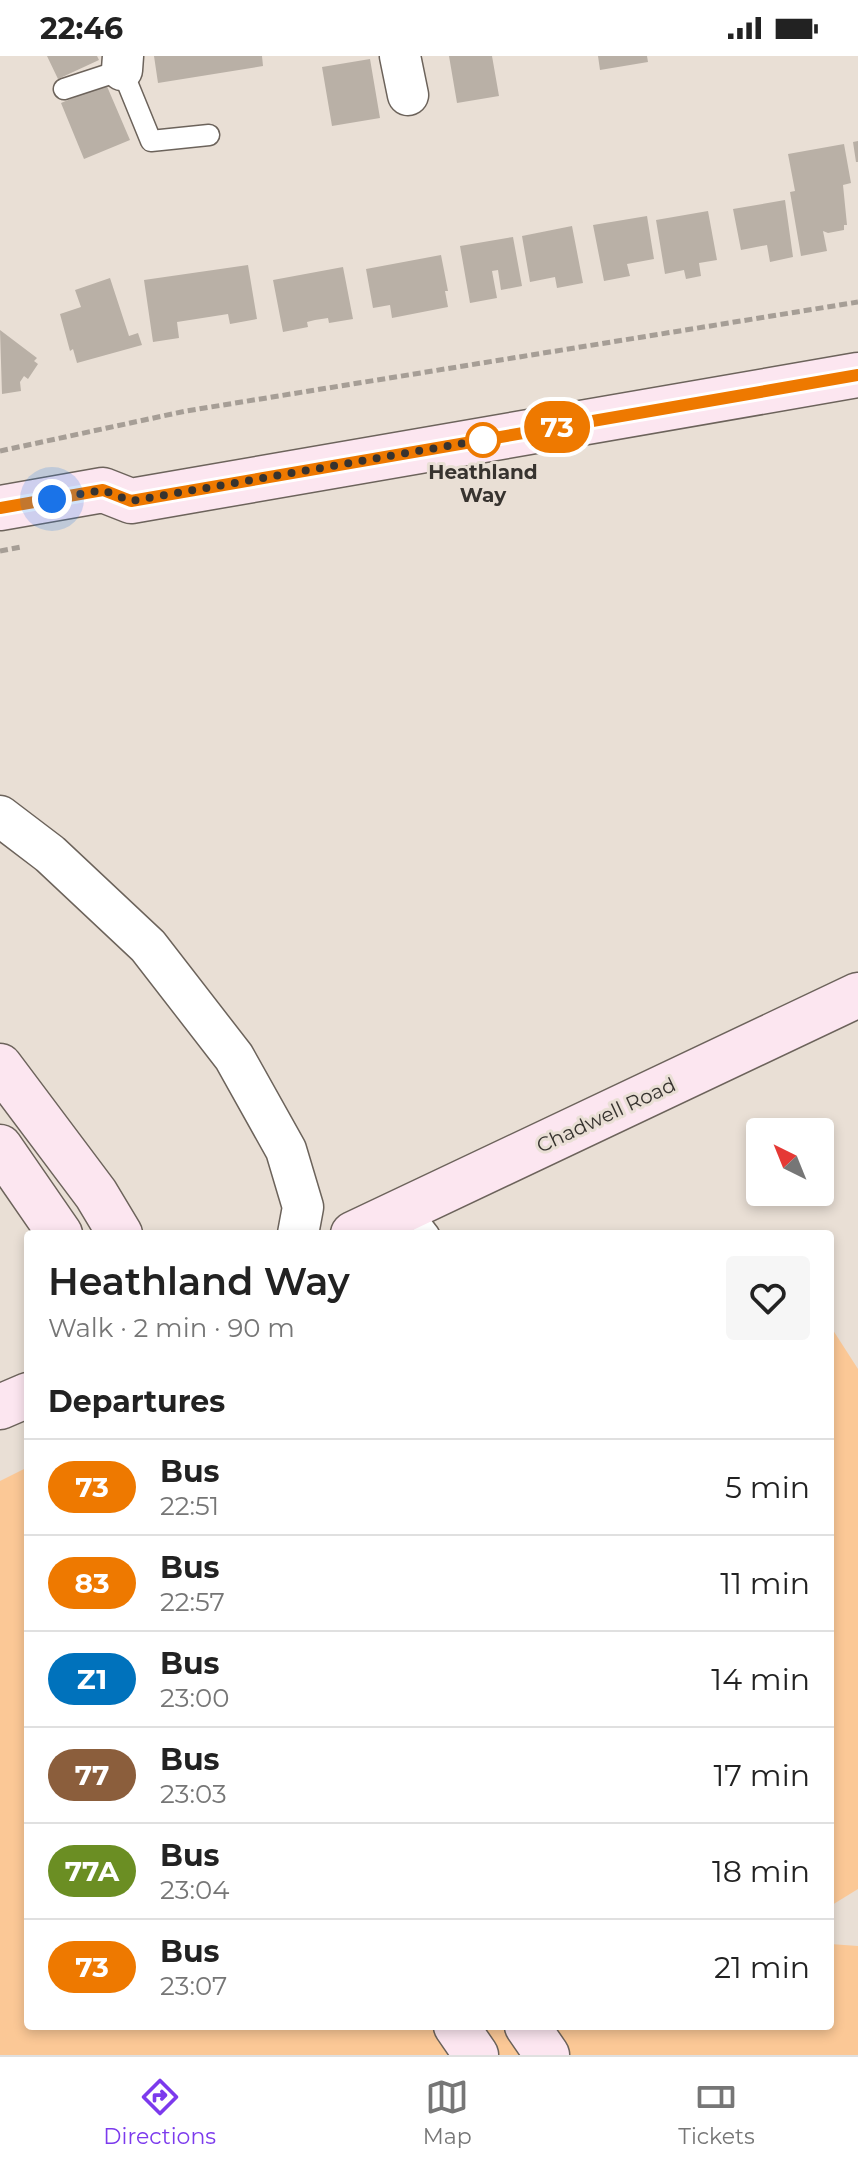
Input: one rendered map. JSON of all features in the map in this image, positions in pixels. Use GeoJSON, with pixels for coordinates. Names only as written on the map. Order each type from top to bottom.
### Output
{"type":"FeatureCollection","features":[{"type":"Feature","properties":{"kind":"main road"},"geometry":{"type":"LineString","coordinates":[[0,508],[103,490],[131,501],[858,375]]}},
{"type":"Feature","properties":{"kind":"main road"},"geometry":{"type":"LineString","coordinates":[[0,539],[114,519],[131,501]]}},
{"type":"Feature","properties":{"kind":"main road","name":"Chadwell Road"},"geometry":{"type":"LineString","coordinates":[[373,1230],[419,1221],[858,995]]}},
{"type":"Feature","properties":{"kind":"main road"},"geometry":{"type":"LineString","coordinates":[[0,1066],[96,1194],[118,1230]]}},
{"type":"Feature","properties":{"kind":"main road"},"geometry":{"type":"LineString","coordinates":[[0,1147],[57,1230]]}},
{"type":"Feature","properties":{"kind":"main road"},"geometry":{"type":"LineString","coordinates":[[459,2030],[476,2055]]}},
{"type":"Feature","properties":{"kind":"main road"},"geometry":{"type":"LineString","coordinates":[[530,2030],[547,2055]]}},
{"type":"Feature","properties":{"kind":"street"},"geometry":{"type":"LineString","coordinates":[[400,56],[408,95]]}},
{"type":"Feature","properties":{"kind":"street"},"geometry":{"type":"LineString","coordinates":[[0,816],[50,854],[148,946],[234,1057],[286,1150],[303,1207],[299,1230]]}},
{"type":"Feature","properties":{"kind":"lane"},"geometry":{"type":"LineString","coordinates":[[64,89],[122,63],[151,141],[209,135]]}},
{"type":"Feature","properties":{"kind":"path"},"geometry":{"type":"LineString","coordinates":[[0,451],[186,411],[858,302]]}},
{"type":"Feature","properties":{"kind":"shaded area"},"geometry":{"type":"Polygon","coordinates":[[[834,1332],[858,1369],[858,1889],[834,1904],[834,1332]]]}},
{"type":"Feature","properties":{"kind":"shaded area"},"geometry":{"type":"Polygon","coordinates":[[[24,1469],[24,2030],[834,2030],[834,1944],[858,1946],[858,2055],[0,2055],[0,1481],[24,1469]]]}},
{"type":"Feature","properties":{"kind":"building"},"geometry":{"type":"Polygon","coordinates":[[[47,56],[97,56],[99,60],[58,79],[47,56]]]}},
{"type":"Feature","properties":{"kind":"building"},"geometry":{"type":"Polygon","coordinates":[[[154,56],[262,56],[263,66],[158,83],[154,56]]]}},
{"type":"Feature","properties":{"kind":"building"},"geometry":{"type":"Polygon","coordinates":[[[449,56],[492,56],[499,96],[457,103],[449,56]]]}},
{"type":"Feature","properties":{"kind":"building"},"geometry":{"type":"Polygon","coordinates":[[[598,56],[647,56],[648,62],[600,70],[598,56]]]}},
{"type":"Feature","properties":{"kind":"building"},"geometry":{"type":"Polygon","coordinates":[[[370,59],[380,118],[332,126],[322,67],[370,59]]]}},
{"type":"Feature","properties":{"kind":"building"},"geometry":{"type":"Polygon","coordinates":[[[106,84],[130,140],[84,159],[61,103],[106,84]]]}},
{"type":"Feature","properties":{"kind":"building"},"geometry":{"type":"Polygon","coordinates":[[[858,141],[858,162],[856,162],[853,142],[858,141]]]}},
{"type":"Feature","properties":{"kind":"building"},"geometry":{"type":"Polygon","coordinates":[[[844,144],[851,183],[843,185],[847,225],[844,225],[844,230],[823,231],[827,251],[801,256],[790,192],[795,191],[788,154],[844,144]]]}},
{"type":"Feature","properties":{"kind":"building"},"geometry":{"type":"Polygon","coordinates":[[[785,200],[793,257],[770,262],[767,245],[741,250],[733,209],[785,200]]]}},
{"type":"Feature","properties":{"kind":"building"},"geometry":{"type":"Polygon","coordinates":[[[708,211],[717,260],[699,263],[701,276],[686,279],[684,270],[665,274],[656,220],[708,211]]]}},
{"type":"Feature","properties":{"kind":"building"},"geometry":{"type":"Polygon","coordinates":[[[647,216],[654,259],[627,264],[630,276],[604,281],[593,225],[647,216]]]}},
{"type":"Feature","properties":{"kind":"building"},"geometry":{"type":"Polygon","coordinates":[[[572,226],[583,283],[557,288],[555,277],[530,282],[522,236],[572,226]]]}},
{"type":"Feature","properties":{"kind":"building"},"geometry":{"type":"Polygon","coordinates":[[[513,237],[522,286],[501,290],[498,270],[492,271],[497,298],[470,303],[460,246],[513,237]]]}},
{"type":"Feature","properties":{"kind":"building"},"geometry":{"type":"Polygon","coordinates":[[[441,255],[448,307],[392,318],[390,305],[373,308],[366,269],[441,255]]]}},
{"type":"Feature","properties":{"kind":"building"},"geometry":{"type":"Polygon","coordinates":[[[248,265],[257,319],[230,324],[228,314],[177,322],[179,338],[153,342],[144,280],[248,265]]]}},
{"type":"Feature","properties":{"kind":"building"},"geometry":{"type":"Polygon","coordinates":[[[343,267],[353,319],[329,323],[328,318],[315,320],[307,322],[308,327],[283,332],[273,280],[343,267]]]}},
{"type":"Feature","properties":{"kind":"building"},"geometry":{"type":"Polygon","coordinates":[[[110,278],[129,336],[138,333],[142,345],[77,363],[73,349],[70,351],[60,314],[81,307],[75,290],[110,278]]]}},
{"type":"Feature","properties":{"kind":"building"},"geometry":{"type":"Polygon","coordinates":[[[0,330],[37,358],[34,361],[38,364],[28,379],[24,376],[20,382],[21,391],[2,394],[0,330]]]}},
{"type":"Feature","properties":{"kind":"bus line","name":"73"},"geometry":{"type":"LineString","coordinates":[[0,508],[103,490],[131,501],[858,375]]}},
{"type":"Feature","properties":{"kind":"place","name":"Heathland Way"},"geometry":{"type":"Point","coordinates":[483,440]}},
{"type":"Feature","properties":{"kind":"route"},"geometry":{"type":"LineString","coordinates":[[52,499],[103,490],[131,501],[493,438],[483,440]]}}]}
